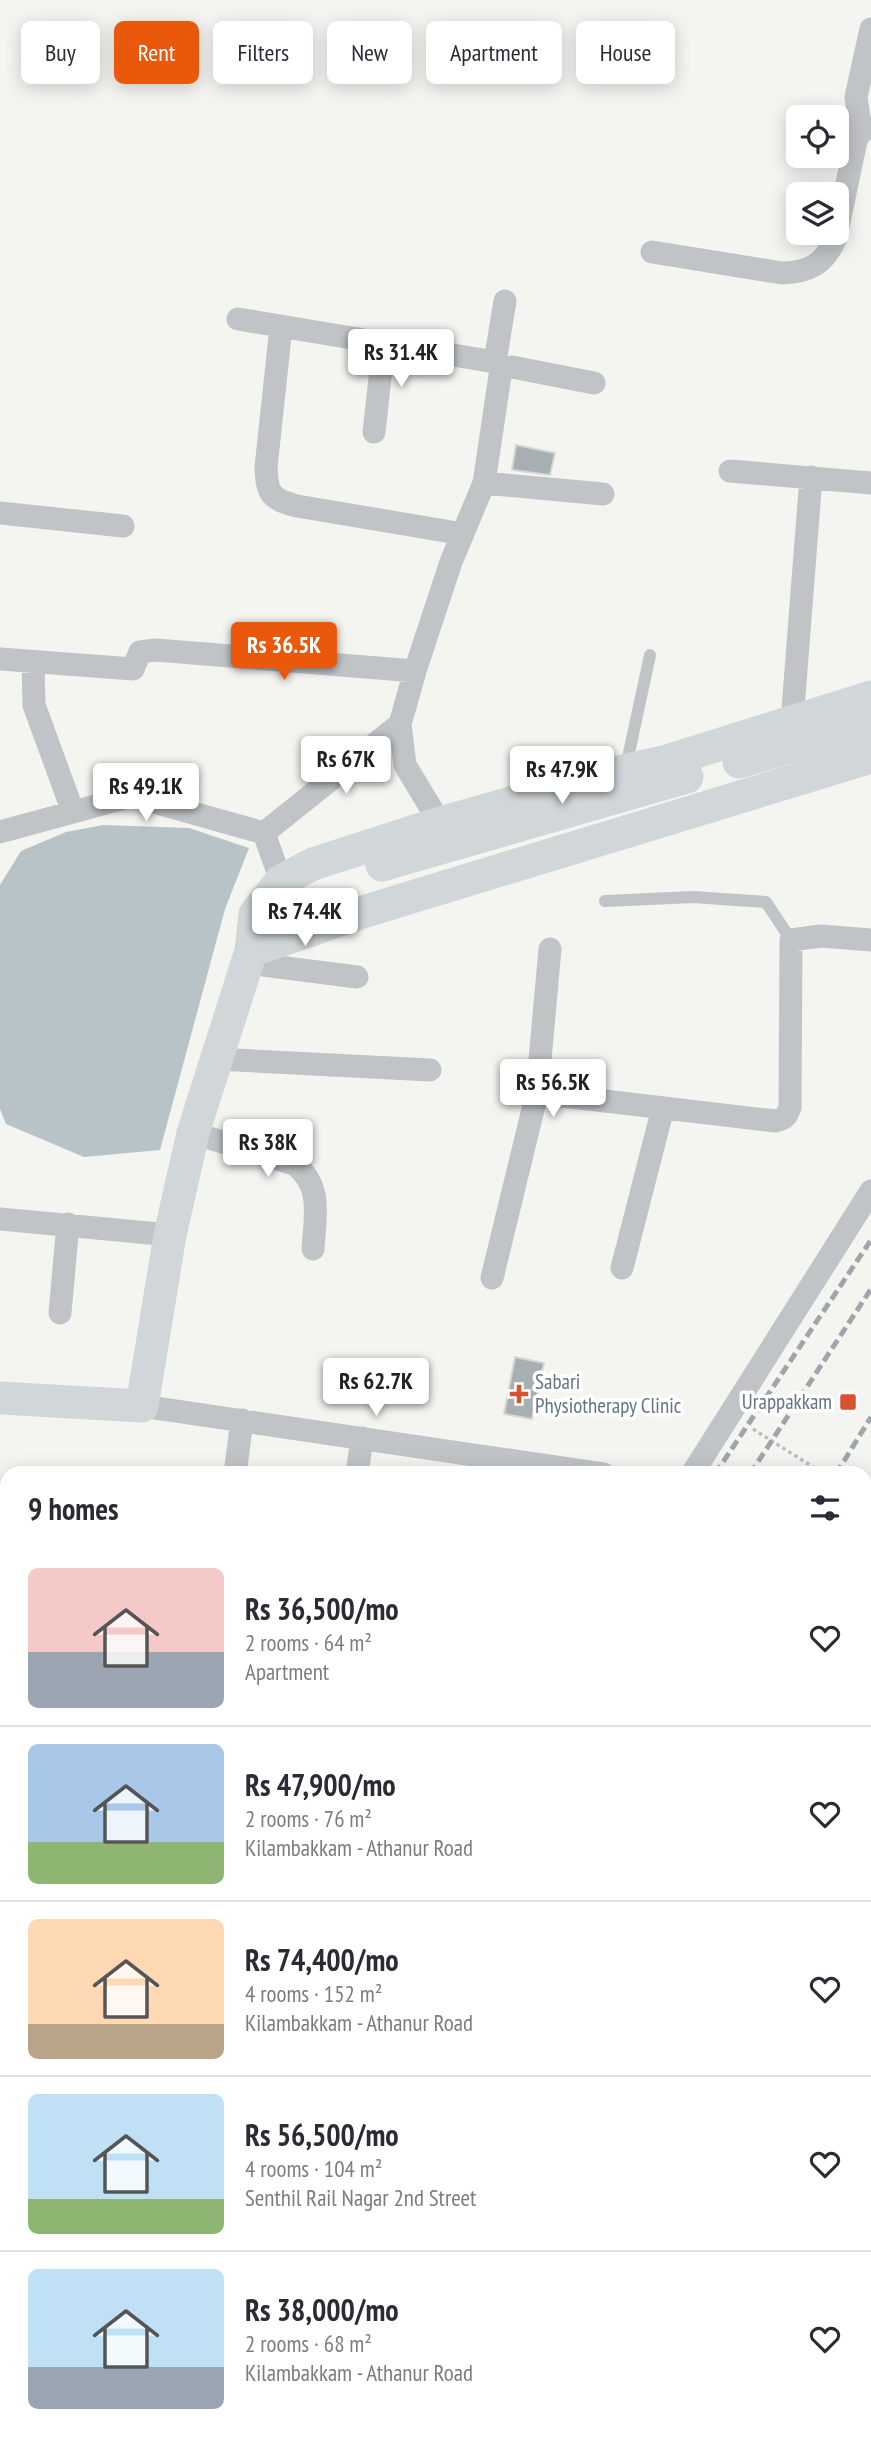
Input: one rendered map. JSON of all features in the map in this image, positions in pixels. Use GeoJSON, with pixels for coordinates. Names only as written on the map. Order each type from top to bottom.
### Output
{"type":"FeatureCollection","features":[{"type":"Feature","properties":{"kind":"street"},"geometry":{"type":"LineString","coordinates":[[652,252],[782,273],[800,272],[815,265],[828,254],[835,240],[856,141],[866,129],[856,97],[871,29]]}},
{"type":"Feature","properties":{"kind":"street"},"geometry":{"type":"LineString","coordinates":[[440,823],[405,765],[400,724],[451,562],[484,483],[505,301]]}},
{"type":"Feature","properties":{"kind":"street"},"geometry":{"type":"LineString","coordinates":[[238,318],[384,342],[594,383]]}},
{"type":"Feature","properties":{"kind":"street"},"geometry":{"type":"LineString","coordinates":[[281,327],[266,467],[266,483],[270,493],[278,500],[297,506],[463,534]]}},
{"type":"Feature","properties":{"kind":"street"},"geometry":{"type":"LineString","coordinates":[[374,432],[384,342]]}},
{"type":"Feature","properties":{"kind":"street"},"geometry":{"type":"LineString","coordinates":[[730,471],[871,484]]}},
{"type":"Feature","properties":{"kind":"street"},"geometry":{"type":"LineString","coordinates":[[792,722],[811,477]]}},
{"type":"Feature","properties":{"kind":"street"},"geometry":{"type":"LineString","coordinates":[[484,483],[603,494]]}},
{"type":"Feature","properties":{"kind":"street"},"geometry":{"type":"LineString","coordinates":[[0,513],[123,526]]}},
{"type":"Feature","properties":{"kind":"street"},"geometry":{"type":"LineString","coordinates":[[0,659],[133,669],[141,652],[156,650],[415,671]]}},
{"type":"Feature","properties":{"kind":"street"},"geometry":{"type":"LineString","coordinates":[[33,662],[34,705],[73,812]]}},
{"type":"Feature","properties":{"kind":"street"},"geometry":{"type":"LineString","coordinates":[[142,1406],[170,1235],[193,1133],[248,957],[256,914],[281,880],[313,864],[440,823],[626,770],[667,761],[871,697]]}},
{"type":"Feature","properties":{"kind":"street"},"geometry":{"type":"LineString","coordinates":[[248,957],[271,923],[305,887],[871,723]]}},
{"type":"Feature","properties":{"kind":"street"},"geometry":{"type":"LineString","coordinates":[[264,833],[400,724]]}},
{"type":"Feature","properties":{"kind":"street"},"geometry":{"type":"LineString","coordinates":[[271,923],[536,842],[871,746]]}},
{"type":"Feature","properties":{"kind":"street"},"geometry":{"type":"LineString","coordinates":[[248,957],[366,911],[871,757]]}},
{"type":"Feature","properties":{"kind":"street"},"geometry":{"type":"LineString","coordinates":[[0,832],[132,796],[264,833]]}},
{"type":"Feature","properties":{"kind":"street"},"geometry":{"type":"LineString","coordinates":[[264,833],[281,880]]}},
{"type":"Feature","properties":{"kind":"street"},"geometry":{"type":"LineString","coordinates":[[537,1093],[775,1121],[787,1116],[790,1107],[791,940],[821,936],[871,940]]}},
{"type":"Feature","properties":{"kind":"street"},"geometry":{"type":"LineString","coordinates":[[492,1278],[537,1093],[550,949]]}},
{"type":"Feature","properties":{"kind":"street"},"geometry":{"type":"LineString","coordinates":[[248,957],[357,977]]}},
{"type":"Feature","properties":{"kind":"street"},"geometry":{"type":"LineString","coordinates":[[216,1059],[430,1070]]}},
{"type":"Feature","properties":{"kind":"street"},"geometry":{"type":"LineString","coordinates":[[622,1268],[663,1108]]}},
{"type":"Feature","properties":{"kind":"street"},"geometry":{"type":"LineString","coordinates":[[193,1133],[294,1164],[306,1173],[313,1186],[313,1249]]}},
{"type":"Feature","properties":{"kind":"street"},"geometry":{"type":"LineString","coordinates":[[697,1466],[871,1191]]}},
{"type":"Feature","properties":{"kind":"street"},"geometry":{"type":"LineString","coordinates":[[0,1219],[170,1235]]}},
{"type":"Feature","properties":{"kind":"street"},"geometry":{"type":"LineString","coordinates":[[60,1313],[68,1224]]}},
{"type":"Feature","properties":{"kind":"street"},"geometry":{"type":"LineString","coordinates":[[0,1398],[142,1406],[362,1438],[491,1465]]}},
{"type":"Feature","properties":{"kind":"street"},"geometry":{"type":"LineString","coordinates":[[236,1466],[242,1420]]}},
{"type":"Feature","properties":{"kind":"street"},"geometry":{"type":"LineString","coordinates":[[358,1466],[362,1438]]}},
{"type":"Feature","properties":{"kind":"lane"},"geometry":{"type":"LineString","coordinates":[[626,770],[650,654]]}},
{"type":"Feature","properties":{"kind":"lane"},"geometry":{"type":"LineString","coordinates":[[605,901],[693,897],[766,902],[791,940]]}},
{"type":"Feature","properties":{"kind":"path"},"geometry":{"type":"LineString","coordinates":[[753,1429],[811,1466]]}},
{"type":"Feature","properties":{"kind":"shaded area"},"geometry":{"type":"Polygon","coordinates":[[[103,825],[189,828],[249,848],[225,909],[160,1150],[84,1157],[6,1124],[0,1109],[0,885],[21,851],[66,832],[103,825]]]}},
{"type":"Feature","properties":{"kind":"building"},"geometry":{"type":"Polygon","coordinates":[[[516,445],[555,453],[550,475],[512,470],[516,445]]]}},
{"type":"Feature","properties":{"kind":"building"},"geometry":{"type":"Polygon","coordinates":[[[515,1357],[544,1363],[532,1419],[504,1414],[515,1357]]]}},
{"type":"Feature","properties":{"kind":"railway"},"geometry":{"type":"LineString","coordinates":[[720,1466],[871,1240]]}},
{"type":"Feature","properties":{"kind":"railway"},"geometry":{"type":"LineString","coordinates":[[755,1466],[871,1289]]}},
{"type":"Feature","properties":{"kind":"railway"},"geometry":{"type":"LineString","coordinates":[[841,1466],[871,1417]]}},
{"type":"Feature","properties":{"kind":"place","name":"Sabari Physiotherapy Clinic"},"geometry":{"type":"Point","coordinates":[519,1394]}},
{"type":"Feature","properties":{"kind":"place","name":"Urappakkam"},"geometry":{"type":"Point","coordinates":[848,1402]}}]}
